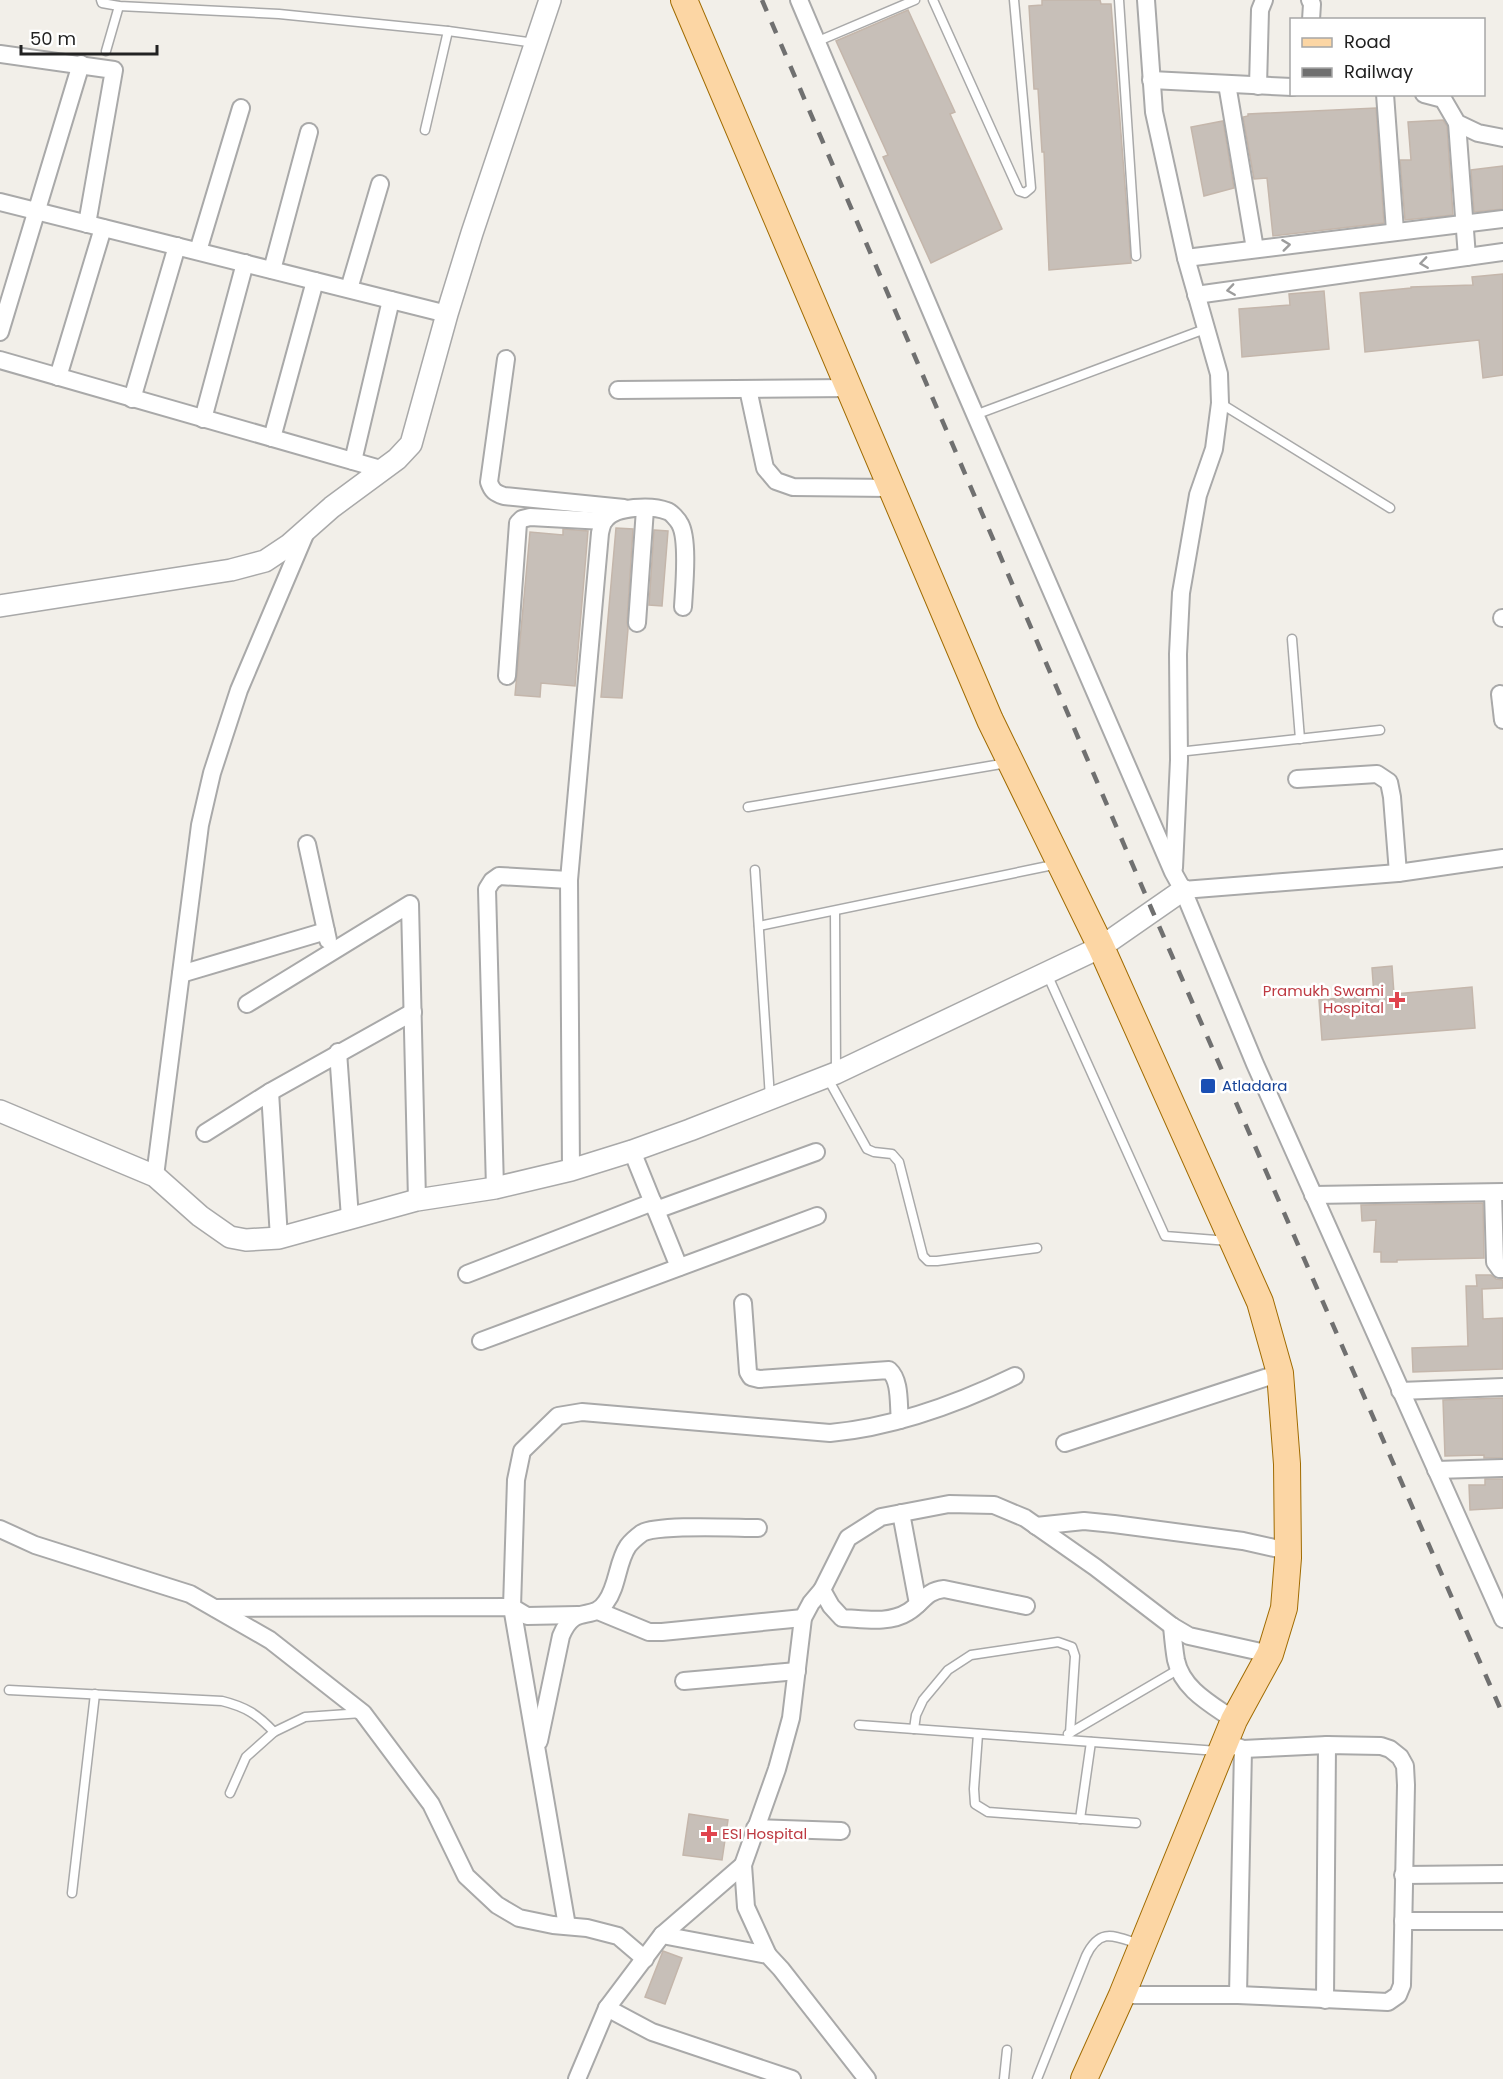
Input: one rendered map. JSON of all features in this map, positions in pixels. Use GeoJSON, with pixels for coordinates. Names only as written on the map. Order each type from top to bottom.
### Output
{"type":"FeatureCollection","features":[{"type":"Feature","properties":{"kind":"main road"},"geometry":{"type":"LineString","coordinates":[[684,0],[990,720],[1101,947],[1260,1302],[1280,1373],[1287,1464],[1288,1551],[1284,1608],[1270,1654],[1084,2079]]}},
{"type":"Feature","properties":{"kind":"street"},"geometry":{"type":"LineString","coordinates":[[0,606],[231,570],[265,561],[332,507],[384,470],[411,444],[447,314],[550,0]]}},
{"type":"Feature","properties":{"kind":"street"},"geometry":{"type":"LineString","coordinates":[[799,0],[1255,1064],[1503,1619]]}},
{"type":"Feature","properties":{"kind":"street"},"geometry":{"type":"LineString","coordinates":[[1146,0],[1154,112],[1186,258],[1219,374],[1220,403],[1214,449],[1198,495],[1181,593],[1178,654],[1178,881]]}},
{"type":"Feature","properties":{"kind":"street"},"geometry":{"type":"LineString","coordinates":[[1258,86],[1260,10],[1264,0]]}},
{"type":"Feature","properties":{"kind":"street"},"geometry":{"type":"LineString","coordinates":[[1310,0],[1311,18]]}},
{"type":"Feature","properties":{"kind":"street"},"geometry":{"type":"LineString","coordinates":[[2,59],[81,64],[114,70],[95,226],[58,377]]}},
{"type":"Feature","properties":{"kind":"street"},"geometry":{"type":"LineString","coordinates":[[0,332],[81,64]]}},
{"type":"Feature","properties":{"kind":"street"},"geometry":{"type":"LineString","coordinates":[[1151,80],[1290,87]]}},
{"type":"Feature","properties":{"kind":"street"},"geometry":{"type":"LineString","coordinates":[[1227,84],[1255,249]]}},
{"type":"Feature","properties":{"kind":"street"},"geometry":{"type":"LineString","coordinates":[[1385,96],[1395,231]]}},
{"type":"Feature","properties":{"kind":"street"},"geometry":{"type":"LineString","coordinates":[[1432,96],[1443,99],[1457,123],[1467,257]]}},
{"type":"Feature","properties":{"kind":"street"},"geometry":{"type":"LineString","coordinates":[[198,251],[241,108]]}},
{"type":"Feature","properties":{"kind":"street"},"geometry":{"type":"LineString","coordinates":[[1457,123],[1478,133],[1503,138]]}},
{"type":"Feature","properties":{"kind":"street"},"geometry":{"type":"LineString","coordinates":[[272,270],[309,132]]}},
{"type":"Feature","properties":{"kind":"street"},"geometry":{"type":"LineString","coordinates":[[349,289],[380,184]]}},
{"type":"Feature","properties":{"kind":"street"},"geometry":{"type":"LineString","coordinates":[[0,202],[447,314]]}},
{"type":"Feature","properties":{"kind":"street"},"geometry":{"type":"LineString","coordinates":[[1186,258],[1503,219]]}},
{"type":"Feature","properties":{"kind":"street"},"geometry":{"type":"LineString","coordinates":[[132,399],[177,246]]}},
{"type":"Feature","properties":{"kind":"street"},"geometry":{"type":"LineString","coordinates":[[1196,295],[1503,252]]}},
{"type":"Feature","properties":{"kind":"street"},"geometry":{"type":"LineString","coordinates":[[203,419],[245,263]]}},
{"type":"Feature","properties":{"kind":"street"},"geometry":{"type":"LineString","coordinates":[[272,438],[315,281]]}},
{"type":"Feature","properties":{"kind":"street"},"geometry":{"type":"LineString","coordinates":[[353,461],[391,300]]}},
{"type":"Feature","properties":{"kind":"street"},"geometry":{"type":"LineString","coordinates":[[506,359],[489,482],[491,489],[504,496],[668,511],[680,524],[684,544],[683,608]]}},
{"type":"Feature","properties":{"kind":"street"},"geometry":{"type":"LineString","coordinates":[[0,360],[384,470]]}},
{"type":"Feature","properties":{"kind":"street"},"geometry":{"type":"LineString","coordinates":[[618,390],[849,388]]}},
{"type":"Feature","properties":{"kind":"street"},"geometry":{"type":"LineString","coordinates":[[748,389],[765,468],[776,481],[793,487],[891,488]]}},
{"type":"Feature","properties":{"kind":"street"},"geometry":{"type":"LineString","coordinates":[[571,1170],[569,880],[600,533],[604,521],[624,508]]}},
{"type":"Feature","properties":{"kind":"street"},"geometry":{"type":"LineString","coordinates":[[637,623],[645,509]]}},
{"type":"Feature","properties":{"kind":"street"},"geometry":{"type":"LineString","coordinates":[[507,676],[518,523],[530,517],[604,521]]}},
{"type":"Feature","properties":{"kind":"street"},"geometry":{"type":"LineString","coordinates":[[155,1176],[200,825],[212,773],[239,690],[307,528]]}},
{"type":"Feature","properties":{"kind":"street"},"geometry":{"type":"LineString","coordinates":[[1500,694],[1503,720]]}},
{"type":"Feature","properties":{"kind":"street"},"geometry":{"type":"LineString","coordinates":[[1297,779],[1377,774],[1389,782],[1398,873]]}},
{"type":"Feature","properties":{"kind":"street"},"geometry":{"type":"LineString","coordinates":[[307,844],[331,952]]}},
{"type":"Feature","properties":{"kind":"street"},"geometry":{"type":"LineString","coordinates":[[0,1111],[155,1176],[200,1216],[230,1237],[246,1240],[279,1238],[417,1200],[495,1188],[571,1170],[632,1151],[831,1075],[1101,947],[1178,881],[1398,873],[1503,858]]}},
{"type":"Feature","properties":{"kind":"street"},"geometry":{"type":"LineString","coordinates":[[495,1188],[487,889],[499,876],[569,880]]}},
{"type":"Feature","properties":{"kind":"street"},"geometry":{"type":"LineString","coordinates":[[247,1004],[410,904],[417,1200]]}},
{"type":"Feature","properties":{"kind":"street"},"geometry":{"type":"LineString","coordinates":[[181,974],[326,931]]}},
{"type":"Feature","properties":{"kind":"street"},"geometry":{"type":"LineString","coordinates":[[205,1133],[338,1052],[413,1012]]}},
{"type":"Feature","properties":{"kind":"street"},"geometry":{"type":"LineString","coordinates":[[338,1052],[350,1218]]}},
{"type":"Feature","properties":{"kind":"street"},"geometry":{"type":"LineString","coordinates":[[270,1092],[279,1238]]}},
{"type":"Feature","properties":{"kind":"street"},"geometry":{"type":"LineString","coordinates":[[632,1151],[679,1267]]}},
{"type":"Feature","properties":{"kind":"street"},"geometry":{"type":"LineString","coordinates":[[467,1274],[655,1206],[816,1152]]}},
{"type":"Feature","properties":{"kind":"street"},"geometry":{"type":"LineString","coordinates":[[1313,1195],[1498,1193],[1495,1262],[1500,1269],[1503,1269]]}},
{"type":"Feature","properties":{"kind":"street"},"geometry":{"type":"LineString","coordinates":[[481,1341],[817,1216]]}},
{"type":"Feature","properties":{"kind":"street"},"geometry":{"type":"LineString","coordinates":[[743,1303],[748,1372],[751,1377],[759,1379],[889,1370],[896,1382],[900,1420]]}},
{"type":"Feature","properties":{"kind":"street"},"geometry":{"type":"LineString","coordinates":[[1065,1443],[1280,1373]]}},
{"type":"Feature","properties":{"kind":"street"},"geometry":{"type":"LineString","coordinates":[[560,1926],[537,1751],[512,1606],[516,1480],[522,1451],[558,1416],[582,1412],[830,1433],[856,1431],[949,1405],[1015,1376]]}},
{"type":"Feature","properties":{"kind":"street"},"geometry":{"type":"LineString","coordinates":[[1400,1391],[1503,1387]]}},
{"type":"Feature","properties":{"kind":"street"},"geometry":{"type":"LineString","coordinates":[[1436,1470],[1503,1468]]}},
{"type":"Feature","properties":{"kind":"street"},"geometry":{"type":"LineString","coordinates":[[867,2079],[768,1955],[746,1907],[743,1864],[777,1769],[791,1718],[803,1618],[811,1603],[822,1590],[848,1538],[881,1518],[949,1504],[994,1505],[1036,1526],[1172,1626],[1189,1636],[1270,1654]]}},
{"type":"Feature","properties":{"kind":"street"},"geometry":{"type":"LineString","coordinates":[[901,1514],[918,1604]]}},
{"type":"Feature","properties":{"kind":"street"},"geometry":{"type":"LineString","coordinates":[[1036,1526],[1084,1521],[1244,1541],[1288,1551]]}},
{"type":"Feature","properties":{"kind":"street"},"geometry":{"type":"LineString","coordinates":[[598,1611],[607,1602],[628,1547],[642,1533],[660,1529],[758,1528]]}},
{"type":"Feature","properties":{"kind":"street"},"geometry":{"type":"LineString","coordinates":[[0,1529],[35,1545],[190,1594],[270,1640],[363,1713],[431,1804],[466,1876],[496,1905],[519,1918],[560,1926],[587,1928],[618,1936],[645,1959]]}},
{"type":"Feature","properties":{"kind":"street"},"geometry":{"type":"LineString","coordinates":[[822,1590],[831,1606],[842,1618],[890,1619],[908,1612],[933,1590],[944,1589],[1026,1606]]}},
{"type":"Feature","properties":{"kind":"street"},"geometry":{"type":"LineString","coordinates":[[214,1608],[512,1606],[527,1616],[598,1611],[649,1632],[803,1618]]}},
{"type":"Feature","properties":{"kind":"street"},"geometry":{"type":"LineString","coordinates":[[537,1751],[561,1635],[566,1623],[578,1614]]}},
{"type":"Feature","properties":{"kind":"street"},"geometry":{"type":"LineString","coordinates":[[1172,1626],[1176,1662],[1184,1680],[1199,1696],[1231,1740],[1238,1995]]}},
{"type":"Feature","properties":{"kind":"street"},"geometry":{"type":"LineString","coordinates":[[684,1681],[797,1671]]}},
{"type":"Feature","properties":{"kind":"street"},"geometry":{"type":"LineString","coordinates":[[1122,1995],[1238,1995],[1389,2002],[1398,1995],[1402,1985],[1406,1785],[1405,1766],[1400,1757],[1390,1749],[1381,1746],[1231,1740]]}},
{"type":"Feature","properties":{"kind":"street"},"geometry":{"type":"LineString","coordinates":[[1325,2000],[1327,1745]]}},
{"type":"Feature","properties":{"kind":"street"},"geometry":{"type":"LineString","coordinates":[[755,1828],[841,1831]]}},
{"type":"Feature","properties":{"kind":"street"},"geometry":{"type":"LineString","coordinates":[[577,2079],[607,2008],[662,1935],[743,1864]]}},
{"type":"Feature","properties":{"kind":"street"},"geometry":{"type":"LineString","coordinates":[[1403,1875],[1503,1874]]}},
{"type":"Feature","properties":{"kind":"street"},"geometry":{"type":"LineString","coordinates":[[1403,1921],[1503,1921]]}},
{"type":"Feature","properties":{"kind":"street"},"geometry":{"type":"LineString","coordinates":[[662,1935],[768,1955]]}},
{"type":"Feature","properties":{"kind":"street"},"geometry":{"type":"LineString","coordinates":[[607,2008],[652,2032],[792,2079]]}},
{"type":"Feature","properties":{"kind":"lane"},"geometry":{"type":"LineString","coordinates":[[101,0],[102,3],[119,6],[279,14],[448,31],[536,43]]}},
{"type":"Feature","properties":{"kind":"lane"},"geometry":{"type":"LineString","coordinates":[[816,43],[915,0]]}},
{"type":"Feature","properties":{"kind":"lane"},"geometry":{"type":"LineString","coordinates":[[933,0],[1019,191],[1025,193],[1031,188],[1014,0]]}},
{"type":"Feature","properties":{"kind":"lane"},"geometry":{"type":"LineString","coordinates":[[1119,0],[1136,256]]}},
{"type":"Feature","properties":{"kind":"lane"},"geometry":{"type":"LineString","coordinates":[[106,51],[119,6]]}},
{"type":"Feature","properties":{"kind":"lane"},"geometry":{"type":"LineString","coordinates":[[425,130],[448,31]]}},
{"type":"Feature","properties":{"kind":"lane"},"geometry":{"type":"LineString","coordinates":[[975,414],[1205,329]]}},
{"type":"Feature","properties":{"kind":"lane"},"geometry":{"type":"LineString","coordinates":[[1220,403],[1390,508]]}},
{"type":"Feature","properties":{"kind":"lane"},"geometry":{"type":"LineString","coordinates":[[1293,639],[1300,739]]}},
{"type":"Feature","properties":{"kind":"lane"},"geometry":{"type":"LineString","coordinates":[[1179,752],[1380,730]]}},
{"type":"Feature","properties":{"kind":"lane"},"geometry":{"type":"LineString","coordinates":[[748,807],[1011,762]]}},
{"type":"Feature","properties":{"kind":"lane"},"geometry":{"type":"LineString","coordinates":[[759,926],[1060,863]]}},
{"type":"Feature","properties":{"kind":"lane"},"geometry":{"type":"LineString","coordinates":[[755,870],[770,1098]]}},
{"type":"Feature","properties":{"kind":"lane"},"geometry":{"type":"LineString","coordinates":[[835,910],[831,1075],[867,1149],[892,1154],[899,1162],[923,1256],[928,1261],[937,1261],[1037,1248]]}},
{"type":"Feature","properties":{"kind":"lane"},"geometry":{"type":"LineString","coordinates":[[1046,973],[1165,1236],[1233,1241]]}},
{"type":"Feature","properties":{"kind":"lane"},"geometry":{"type":"LineString","coordinates":[[914,1729],[916,1715],[923,1700],[948,1670],[971,1655],[1058,1642],[1072,1647],[1075,1656],[1071,1732]]}},
{"type":"Feature","properties":{"kind":"lane"},"geometry":{"type":"LineString","coordinates":[[1059,1740],[1179,1669]]}},
{"type":"Feature","properties":{"kind":"lane"},"geometry":{"type":"LineString","coordinates":[[9,1690],[222,1701],[242,1706],[259,1717],[274,1732]]}},
{"type":"Feature","properties":{"kind":"lane"},"geometry":{"type":"LineString","coordinates":[[72,1893],[95,1694]]}},
{"type":"Feature","properties":{"kind":"lane"},"geometry":{"type":"LineString","coordinates":[[230,1793],[246,1757],[274,1732],[306,1717],[363,1713]]}},
{"type":"Feature","properties":{"kind":"lane"},"geometry":{"type":"LineString","coordinates":[[859,1725],[1091,1742],[1231,1740]]}},
{"type":"Feature","properties":{"kind":"lane"},"geometry":{"type":"LineString","coordinates":[[978,1734],[975,1804],[988,1812],[1136,1822]]}},
{"type":"Feature","properties":{"kind":"lane"},"geometry":{"type":"LineString","coordinates":[[1080,1819],[1091,1742]]}},
{"type":"Feature","properties":{"kind":"lane"},"geometry":{"type":"LineString","coordinates":[[1037,2079],[1086,1956],[1095,1942],[1102,1936],[1110,1935],[1143,1945]]}},
{"type":"Feature","properties":{"kind":"lane"},"geometry":{"type":"LineString","coordinates":[[1004,2079],[1008,2050]]}},
{"type":"Feature","properties":{"kind":"building"},"geometry":{"type":"Polygon","coordinates":[[[1042,0],[1100,0],[1101,4],[1111,4],[1131,263],[1049,270],[1044,152],[1042,152],[1038,89],[1034,89],[1029,6],[1042,5],[1042,0]]]}},
{"type":"Feature","properties":{"kind":"building"},"geometry":{"type":"Polygon","coordinates":[[[908,10],[955,112],[950,114],[1002,229],[931,263],[883,157],[888,155],[836,41],[908,10]]]}},
{"type":"Feature","properties":{"kind":"building"},"geometry":{"type":"Polygon","coordinates":[[[1376,108],[1384,223],[1273,236],[1267,178],[1254,179],[1243,117],[1248,114],[1376,108]]]}},
{"type":"Feature","properties":{"kind":"building"},"geometry":{"type":"Polygon","coordinates":[[[1443,120],[1447,126],[1453,215],[1405,220],[1400,160],[1411,160],[1408,122],[1443,120]]]}},
{"type":"Feature","properties":{"kind":"building"},"geometry":{"type":"Polygon","coordinates":[[[1223,121],[1234,188],[1204,196],[1191,127],[1223,121]]]}},
{"type":"Feature","properties":{"kind":"building"},"geometry":{"type":"Polygon","coordinates":[[[1503,166],[1503,209],[1474,212],[1471,170],[1503,166]]]}},
{"type":"Feature","properties":{"kind":"building"},"geometry":{"type":"Polygon","coordinates":[[[1503,274],[1503,375],[1483,378],[1479,340],[1365,352],[1360,293],[1411,287],[1473,285],[1472,277],[1503,274]]]}},
{"type":"Feature","properties":{"kind":"building"},"geometry":{"type":"Polygon","coordinates":[[[1324,291],[1329,349],[1242,357],[1239,309],[1290,305],[1289,294],[1324,291]]]}},
{"type":"Feature","properties":{"kind":"building"},"geometry":{"type":"Polygon","coordinates":[[[616,528],[633,529],[622,698],[601,697],[616,528]]]}},
{"type":"Feature","properties":{"kind":"building"},"geometry":{"type":"Polygon","coordinates":[[[563,529],[588,531],[575,686],[541,683],[540,697],[515,695],[530,532],[563,535],[563,529]]]}},
{"type":"Feature","properties":{"kind":"building"},"geometry":{"type":"Polygon","coordinates":[[[654,530],[668,531],[662,606],[649,605],[654,530]]]}},
{"type":"Feature","properties":{"kind":"building"},"geometry":{"type":"Polygon","coordinates":[[[1392,966],[1394,994],[1472,987],[1475,1028],[1322,1040],[1319,1000],[1374,995],[1372,968],[1392,966]]]}},
{"type":"Feature","properties":{"kind":"building"},"geometry":{"type":"Polygon","coordinates":[[[1483,1203],[1484,1258],[1381,1262],[1381,1252],[1374,1252],[1376,1220],[1362,1221],[1361,1205],[1483,1203]]]}},
{"type":"Feature","properties":{"kind":"building"},"geometry":{"type":"Polygon","coordinates":[[[1476,1275],[1491,1275],[1503,1280],[1503,1288],[1482,1289],[1483,1319],[1503,1318],[1503,1369],[1413,1372],[1412,1348],[1468,1346],[1466,1286],[1477,1286],[1476,1275]]]}},
{"type":"Feature","properties":{"kind":"building"},"geometry":{"type":"Polygon","coordinates":[[[1503,1398],[1503,1458],[1484,1458],[1484,1455],[1445,1456],[1443,1400],[1503,1398]]]}},
{"type":"Feature","properties":{"kind":"building"},"geometry":{"type":"Polygon","coordinates":[[[1485,1479],[1503,1479],[1503,1508],[1470,1510],[1469,1485],[1485,1485],[1485,1479]]]}},
{"type":"Feature","properties":{"kind":"building"},"geometry":{"type":"Polygon","coordinates":[[[689,1814],[728,1820],[722,1860],[683,1855],[689,1814]]]}},
{"type":"Feature","properties":{"kind":"building"},"geometry":{"type":"Polygon","coordinates":[[[663,1951],[682,1958],[665,2004],[645,1997],[663,1951]]]}},
{"type":"Feature","properties":{"kind":"railway"},"geometry":{"type":"LineString","coordinates":[[762,0],[1152,910],[1503,1715]]}},
{"type":"Feature","properties":{"kind":"place","name":"Pramukh Swami Hospital"},"geometry":{"type":"Point","coordinates":[1397,1000]}},
{"type":"Feature","properties":{"kind":"place","name":"Atladara"},"geometry":{"type":"Point","coordinates":[1208,1086]}},
{"type":"Feature","properties":{"kind":"place","name":"ESI Hospital"},"geometry":{"type":"Point","coordinates":[709,1834]}}]}
